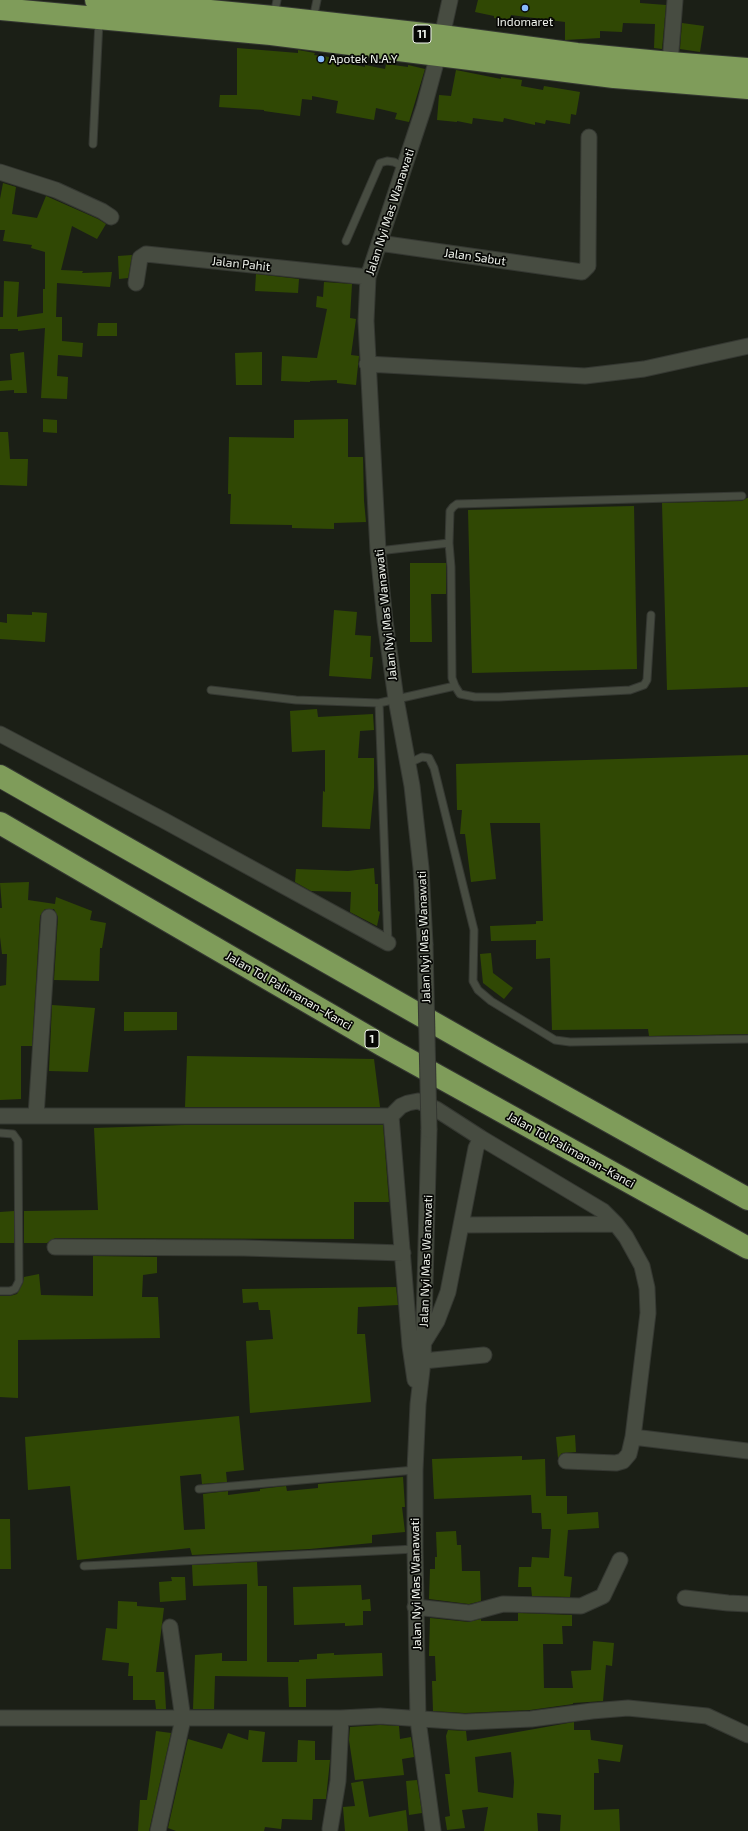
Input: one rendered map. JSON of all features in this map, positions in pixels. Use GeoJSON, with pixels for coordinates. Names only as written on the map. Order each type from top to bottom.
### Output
{"type":"FeatureCollection","features":[{"type":"Feature","properties":{"kind":"highway","name":"11"},"geometry":{"type":"LineString","coordinates":[[107,5],[271,34],[577,54],[670,63],[748,68]]}},
{"type":"Feature","properties":{"kind":"highway","name":"11"},"geometry":{"type":"LineString","coordinates":[[0,9],[107,5],[275,8],[312,22],[614,77],[748,88]]}},
{"type":"Feature","properties":{"kind":"highway"},"geometry":{"type":"LineString","coordinates":[[0,776],[748,1200]]}},
{"type":"Feature","properties":{"kind":"highway","name":"Jalan Tol Palimanan–Kanci"},"geometry":{"type":"LineString","coordinates":[[0,824],[382,1045],[748,1248]]}},
{"type":"Feature","properties":{"kind":"street","name":"Jalan Nyi Mas Wanawati"},"geometry":{"type":"LineString","coordinates":[[433,1831],[418,1720],[414,1549],[418,1404],[423,1361],[429,1130],[425,944],[421,868],[409,763],[396,699],[385,621],[378,551],[367,364],[366,321],[368,277],[424,107],[450,0]]}},
{"type":"Feature","properties":{"kind":"street"},"geometry":{"type":"LineString","coordinates":[[670,63],[675,0]]}},
{"type":"Feature","properties":{"kind":"street","name":"Jalan Sabut"},"geometry":{"type":"LineString","coordinates":[[379,243],[582,272],[588,266],[589,137]]}},
{"type":"Feature","properties":{"kind":"street"},"geometry":{"type":"LineString","coordinates":[[0,172],[56,190],[102,211],[111,217]]}},
{"type":"Feature","properties":{"kind":"street","name":"Jalan Pahit"},"geometry":{"type":"LineString","coordinates":[[136,283],[140,258],[146,254],[368,277]]}},
{"type":"Feature","properties":{"kind":"street"},"geometry":{"type":"LineString","coordinates":[[367,364],[585,376],[644,369],[748,346]]}},
{"type":"Feature","properties":{"kind":"street"},"geometry":{"type":"LineString","coordinates":[[0,734],[166,820],[388,943]]}},
{"type":"Feature","properties":{"kind":"street"},"geometry":{"type":"LineString","coordinates":[[36,1116],[49,917]]}},
{"type":"Feature","properties":{"kind":"street"},"geometry":{"type":"LineString","coordinates":[[0,1116],[391,1116],[401,1106],[408,1103],[418,1102],[436,1109],[481,1138],[603,1211],[616,1224],[636,1254],[642,1266],[647,1288],[648,1313],[630,1454],[623,1461],[616,1463],[566,1461]]}},
{"type":"Feature","properties":{"kind":"street"},"geometry":{"type":"LineString","coordinates":[[391,1116],[410,1346],[418,1404]]}},
{"type":"Feature","properties":{"kind":"street"},"geometry":{"type":"LineString","coordinates":[[423,1342],[437,1321],[448,1292],[476,1148],[481,1138]]}},
{"type":"Feature","properties":{"kind":"street"},"geometry":{"type":"LineString","coordinates":[[461,1225],[616,1224]]}},
{"type":"Feature","properties":{"kind":"street"},"geometry":{"type":"LineString","coordinates":[[55,1248],[244,1248],[403,1253]]}},
{"type":"Feature","properties":{"kind":"street"},"geometry":{"type":"LineString","coordinates":[[423,1361],[484,1355]]}},
{"type":"Feature","properties":{"kind":"street"},"geometry":{"type":"LineString","coordinates":[[633,1437],[748,1451]]}},
{"type":"Feature","properties":{"kind":"street"},"geometry":{"type":"LineString","coordinates":[[415,1607],[470,1613],[503,1604],[581,1606],[603,1596],[620,1560]]}},
{"type":"Feature","properties":{"kind":"street"},"geometry":{"type":"LineString","coordinates":[[685,1598],[748,1604]]}},
{"type":"Feature","properties":{"kind":"street"},"geometry":{"type":"LineString","coordinates":[[158,1831],[183,1719],[170,1627]]}},
{"type":"Feature","properties":{"kind":"street"},"geometry":{"type":"LineString","coordinates":[[0,1718],[183,1719],[341,1718],[397,1716],[418,1720],[465,1722],[531,1719],[592,1710],[628,1708],[707,1716],[748,1735]]}},
{"type":"Feature","properties":{"kind":"street"},"geometry":{"type":"LineString","coordinates":[[330,1829],[338,1781],[341,1718]]}},
{"type":"Feature","properties":{"kind":"lane"},"geometry":{"type":"LineString","coordinates":[[312,22],[317,0]]}},
{"type":"Feature","properties":{"kind":"lane"},"geometry":{"type":"LineString","coordinates":[[93,144],[107,5]]}},
{"type":"Feature","properties":{"kind":"lane"},"geometry":{"type":"LineString","coordinates":[[346,241],[380,163],[387,161],[394,162],[404,167]]}},
{"type":"Feature","properties":{"kind":"lane"},"geometry":{"type":"LineString","coordinates":[[651,615],[647,680],[644,685],[630,690],[499,697],[475,697],[460,694],[452,678],[451,567],[449,543],[450,511],[457,504],[742,496]]}},
{"type":"Feature","properties":{"kind":"lane"},"geometry":{"type":"LineString","coordinates":[[378,551],[449,543]]}},
{"type":"Feature","properties":{"kind":"lane"},"geometry":{"type":"LineString","coordinates":[[211,690],[296,700],[378,703],[455,686]]}},
{"type":"Feature","properties":{"kind":"lane"},"geometry":{"type":"LineString","coordinates":[[378,703],[388,943]]}},
{"type":"Feature","properties":{"kind":"lane"},"geometry":{"type":"LineString","coordinates":[[409,763],[422,757],[429,758],[434,768],[474,930],[473,981],[478,990],[491,1001],[556,1040],[570,1042],[748,1039]]}},
{"type":"Feature","properties":{"kind":"lane"},"geometry":{"type":"LineString","coordinates":[[0,1133],[13,1134],[18,1141],[19,1281],[15,1289],[10,1291],[0,1291]]}},
{"type":"Feature","properties":{"kind":"lane"},"geometry":{"type":"LineString","coordinates":[[199,1488],[415,1470]]}},
{"type":"Feature","properties":{"kind":"lane"},"geometry":{"type":"LineString","coordinates":[[84,1566],[414,1549]]}},
{"type":"Feature","properties":{"kind":"building"},"geometry":{"type":"Polygon","coordinates":[[[478,0],[640,0],[640,3],[666,5],[662,49],[654,48],[655,24],[623,23],[622,32],[600,31],[600,38],[565,40],[565,22],[511,15],[510,20],[494,18],[494,16],[475,12],[478,0]]]}},
{"type":"Feature","properties":{"kind":"building"},"geometry":{"type":"Polygon","coordinates":[[[682,23],[704,26],[700,52],[680,49],[682,23]]]}},
{"type":"Feature","properties":{"kind":"building"},"geometry":{"type":"Polygon","coordinates":[[[237,48],[298,53],[298,50],[315,53],[314,55],[329,57],[329,60],[365,67],[365,65],[385,69],[386,64],[408,67],[408,65],[425,69],[409,122],[395,119],[397,113],[376,108],[374,120],[336,113],[338,101],[312,96],[312,100],[302,99],[300,116],[264,110],[219,107],[220,95],[237,95],[237,48]]]}},
{"type":"Feature","properties":{"kind":"building"},"geometry":{"type":"Polygon","coordinates":[[[456,70],[501,79],[501,77],[522,80],[521,86],[543,90],[544,86],[580,92],[576,115],[571,114],[570,124],[546,120],[545,124],[535,122],[535,125],[504,118],[503,122],[473,118],[472,124],[457,121],[437,120],[439,95],[451,96],[456,70]]]}},
{"type":"Feature","properties":{"kind":"building"},"geometry":{"type":"Polygon","coordinates":[[[3,183],[16,187],[12,214],[37,218],[46,196],[106,224],[97,239],[72,226],[61,270],[83,271],[82,273],[112,272],[110,287],[57,283],[56,317],[62,317],[62,341],[83,343],[82,357],[58,355],[57,376],[68,377],[67,399],[41,398],[45,328],[18,331],[18,329],[0,329],[0,317],[3,317],[4,281],[19,282],[17,317],[43,313],[43,289],[45,289],[45,252],[31,248],[32,245],[3,241],[5,230],[0,230],[0,199],[3,183]]]}},
{"type":"Feature","properties":{"kind":"building"},"geometry":{"type":"Polygon","coordinates":[[[132,255],[128,278],[119,279],[118,256],[132,255]]]}},
{"type":"Feature","properties":{"kind":"building"},"geometry":{"type":"Polygon","coordinates":[[[256,274],[299,279],[298,293],[255,291],[256,274]]]}},
{"type":"Feature","properties":{"kind":"building"},"geometry":{"type":"Polygon","coordinates":[[[324,282],[352,284],[350,318],[356,319],[351,355],[359,356],[356,385],[337,383],[337,380],[310,382],[281,381],[282,356],[317,358],[327,309],[316,307],[317,296],[323,297],[324,282]]]}},
{"type":"Feature","properties":{"kind":"building"},"geometry":{"type":"Polygon","coordinates":[[[98,323],[117,323],[117,336],[97,336],[98,323]]]}},
{"type":"Feature","properties":{"kind":"building"},"geometry":{"type":"Polygon","coordinates":[[[24,352],[27,393],[14,393],[14,390],[0,391],[0,381],[12,380],[10,354],[24,352]]]}},
{"type":"Feature","properties":{"kind":"building"},"geometry":{"type":"Polygon","coordinates":[[[262,352],[262,385],[236,385],[235,353],[262,352]]]}},
{"type":"Feature","properties":{"kind":"building"},"geometry":{"type":"Polygon","coordinates":[[[43,419],[57,420],[57,433],[43,432],[43,419]]]}},
{"type":"Feature","properties":{"kind":"building"},"geometry":{"type":"Polygon","coordinates":[[[348,419],[348,457],[363,457],[366,522],[334,523],[334,529],[292,528],[292,525],[230,524],[231,494],[228,494],[229,437],[294,438],[294,420],[348,419]]]}},
{"type":"Feature","properties":{"kind":"building"},"geometry":{"type":"Polygon","coordinates":[[[0,432],[8,432],[10,459],[28,459],[27,486],[0,485],[0,432]]]}},
{"type":"Feature","properties":{"kind":"building"},"geometry":{"type":"Polygon","coordinates":[[[747,498],[748,687],[667,690],[662,503],[742,501],[747,498]]]}},
{"type":"Feature","properties":{"kind":"building"},"geometry":{"type":"Polygon","coordinates":[[[634,506],[637,669],[472,673],[468,510],[634,506]]]}},
{"type":"Feature","properties":{"kind":"building"},"geometry":{"type":"Polygon","coordinates":[[[410,563],[446,563],[446,594],[431,594],[432,642],[410,642],[410,563]]]}},
{"type":"Feature","properties":{"kind":"building"},"geometry":{"type":"Polygon","coordinates":[[[334,610],[357,612],[355,635],[371,636],[370,657],[373,657],[371,679],[329,676],[334,610]]]}},
{"type":"Feature","properties":{"kind":"building"},"geometry":{"type":"Polygon","coordinates":[[[32,612],[47,613],[45,642],[0,639],[0,622],[7,623],[7,614],[32,615],[32,612]]]}},
{"type":"Feature","properties":{"kind":"building"},"geometry":{"type":"Polygon","coordinates":[[[317,709],[318,717],[373,714],[374,730],[360,731],[358,758],[374,758],[374,788],[370,829],[322,827],[323,791],[325,792],[325,750],[292,752],[290,711],[317,709]]]}},
{"type":"Feature","properties":{"kind":"building"},"geometry":{"type":"Polygon","coordinates":[[[748,755],[748,1034],[649,1036],[648,1029],[552,1030],[550,958],[536,959],[536,940],[491,941],[490,926],[536,924],[536,921],[543,921],[540,823],[490,823],[496,879],[471,882],[465,834],[460,834],[462,810],[457,810],[456,764],[748,755]]]}},
{"type":"Feature","properties":{"kind":"building"},"geometry":{"type":"Polygon","coordinates":[[[374,868],[375,884],[378,884],[378,911],[380,912],[377,926],[350,912],[351,892],[311,891],[295,882],[296,869],[348,871],[374,868]]]}},
{"type":"Feature","properties":{"kind":"building"},"geometry":{"type":"Polygon","coordinates":[[[29,882],[28,900],[55,904],[56,897],[92,911],[90,920],[106,923],[102,948],[100,948],[99,981],[54,980],[58,917],[54,909],[45,909],[40,916],[32,1046],[21,1046],[21,1099],[0,1100],[0,986],[6,985],[7,954],[2,954],[0,937],[0,908],[2,908],[0,883],[29,882]]]}},
{"type":"Feature","properties":{"kind":"building"},"geometry":{"type":"Polygon","coordinates":[[[491,953],[493,973],[513,988],[504,999],[483,983],[480,954],[491,953]]]}},
{"type":"Feature","properties":{"kind":"building"},"geometry":{"type":"Polygon","coordinates":[[[52,1005],[95,1008],[88,1072],[49,1071],[52,1005]]]}},
{"type":"Feature","properties":{"kind":"building"},"geometry":{"type":"Polygon","coordinates":[[[124,1012],[177,1012],[177,1030],[124,1031],[124,1012]]]}},
{"type":"Feature","properties":{"kind":"building"},"geometry":{"type":"Polygon","coordinates":[[[187,1056],[374,1059],[380,1107],[185,1107],[187,1056]]]}},
{"type":"Feature","properties":{"kind":"building"},"geometry":{"type":"Polygon","coordinates":[[[184,1125],[383,1125],[389,1202],[354,1202],[354,1239],[55,1238],[47,1243],[24,1243],[24,1211],[98,1210],[94,1128],[184,1125]]]}},
{"type":"Feature","properties":{"kind":"building"},"geometry":{"type":"Polygon","coordinates":[[[14,1211],[14,1243],[0,1243],[0,1212],[14,1211]]]}},
{"type":"Feature","properties":{"kind":"building"},"geometry":{"type":"Polygon","coordinates":[[[93,1256],[157,1257],[157,1273],[143,1275],[142,1297],[158,1297],[160,1338],[18,1340],[18,1398],[0,1397],[0,1296],[17,1294],[23,1283],[24,1277],[39,1274],[41,1295],[93,1296],[93,1256]]]}},
{"type":"Feature","properties":{"kind":"building"},"geometry":{"type":"Polygon","coordinates":[[[396,1287],[398,1305],[358,1307],[357,1334],[365,1334],[371,1402],[250,1413],[246,1341],[273,1339],[270,1310],[259,1310],[258,1302],[243,1303],[242,1289],[396,1287]]]}},
{"type":"Feature","properties":{"kind":"building"},"geometry":{"type":"Polygon","coordinates":[[[239,1416],[244,1470],[226,1472],[227,1482],[202,1484],[201,1474],[180,1476],[184,1530],[205,1529],[203,1494],[228,1491],[228,1495],[286,1486],[287,1491],[318,1488],[318,1484],[403,1477],[405,1507],[402,1507],[405,1532],[372,1535],[372,1543],[310,1549],[192,1555],[190,1548],[77,1560],[70,1486],[28,1490],[25,1437],[239,1416]]]}},
{"type":"Feature","properties":{"kind":"building"},"geometry":{"type":"Polygon","coordinates":[[[575,1435],[576,1452],[562,1453],[558,1458],[556,1437],[575,1435]]]}},
{"type":"Feature","properties":{"kind":"building"},"geometry":{"type":"Polygon","coordinates":[[[522,1456],[522,1460],[545,1459],[546,1496],[567,1496],[567,1514],[598,1512],[599,1528],[568,1530],[564,1576],[572,1577],[570,1597],[532,1596],[531,1587],[518,1587],[519,1567],[531,1567],[532,1557],[549,1558],[551,1529],[542,1529],[541,1513],[532,1513],[531,1495],[434,1499],[432,1459],[522,1456]]]}},
{"type":"Feature","properties":{"kind":"building"},"geometry":{"type":"Polygon","coordinates":[[[0,1519],[10,1519],[11,1569],[0,1569],[0,1519]]]}},
{"type":"Feature","properties":{"kind":"building"},"geometry":{"type":"Polygon","coordinates":[[[456,1531],[457,1545],[461,1545],[462,1571],[480,1571],[481,1601],[469,1604],[429,1599],[430,1569],[435,1569],[435,1557],[437,1557],[436,1532],[456,1531]]]}},
{"type":"Feature","properties":{"kind":"building"},"geometry":{"type":"Polygon","coordinates":[[[257,1562],[258,1586],[267,1586],[267,1662],[299,1662],[299,1660],[317,1659],[317,1654],[334,1653],[334,1655],[382,1653],[383,1676],[306,1679],[306,1707],[289,1707],[288,1677],[215,1676],[214,1709],[193,1709],[195,1655],[222,1653],[222,1661],[247,1661],[247,1584],[193,1586],[192,1565],[257,1562]]]}},
{"type":"Feature","properties":{"kind":"building"},"geometry":{"type":"Polygon","coordinates":[[[171,1577],[185,1577],[186,1600],[160,1602],[159,1582],[172,1581],[171,1577]]]}},
{"type":"Feature","properties":{"kind":"building"},"geometry":{"type":"Polygon","coordinates":[[[361,1585],[362,1600],[370,1599],[371,1611],[363,1611],[363,1625],[345,1626],[345,1623],[294,1625],[293,1587],[361,1585]]]}},
{"type":"Feature","properties":{"kind":"building"},"geometry":{"type":"Polygon","coordinates":[[[118,1601],[137,1602],[137,1606],[164,1608],[156,1672],[164,1672],[166,1709],[156,1709],[155,1700],[133,1700],[133,1676],[128,1676],[129,1663],[102,1660],[106,1628],[117,1629],[118,1601]]]}},
{"type":"Feature","properties":{"kind":"building"},"geometry":{"type":"Polygon","coordinates":[[[518,1613],[572,1615],[572,1626],[562,1626],[563,1644],[543,1644],[544,1688],[573,1688],[571,1671],[591,1670],[593,1641],[614,1643],[612,1666],[606,1665],[603,1701],[573,1703],[530,1710],[465,1713],[433,1711],[432,1681],[436,1681],[435,1656],[429,1656],[430,1618],[469,1622],[481,1619],[481,1621],[518,1621],[518,1613]]]}},
{"type":"Feature","properties":{"kind":"building"},"geometry":{"type":"Polygon","coordinates":[[[574,1722],[574,1730],[590,1730],[591,1740],[623,1745],[620,1762],[598,1759],[599,1773],[594,1773],[594,1810],[619,1809],[620,1831],[560,1831],[561,1815],[537,1813],[538,1831],[484,1831],[488,1807],[462,1810],[465,1828],[447,1830],[445,1817],[450,1816],[445,1774],[450,1774],[446,1736],[448,1730],[466,1731],[467,1741],[574,1722]],[[511,1752],[475,1757],[478,1792],[513,1798],[514,1782],[511,1752]]]}},
{"type":"Feature","properties":{"kind":"building"},"geometry":{"type":"Polygon","coordinates":[[[380,1725],[399,1726],[400,1739],[411,1737],[414,1757],[402,1759],[404,1775],[355,1780],[349,1740],[350,1727],[380,1725]]]}},
{"type":"Feature","properties":{"kind":"building"},"geometry":{"type":"Polygon","coordinates":[[[249,1730],[265,1732],[262,1762],[297,1762],[298,1740],[315,1741],[315,1760],[330,1760],[326,1799],[313,1799],[312,1820],[282,1819],[281,1829],[265,1827],[264,1831],[176,1831],[168,1828],[188,1739],[222,1749],[228,1733],[248,1740],[249,1730]]]}},
{"type":"Feature","properties":{"kind":"building"},"geometry":{"type":"Polygon","coordinates":[[[156,1731],[171,1733],[149,1831],[138,1831],[140,1800],[147,1800],[156,1731]]]}},
{"type":"Feature","properties":{"kind":"building"},"geometry":{"type":"Polygon","coordinates":[[[417,1780],[422,1813],[409,1815],[406,1781],[417,1780]]]}},
{"type":"Feature","properties":{"kind":"building"},"geometry":{"type":"Polygon","coordinates":[[[363,1781],[369,1817],[406,1810],[408,1831],[345,1831],[343,1807],[355,1806],[351,1783],[363,1781]]]}},
{"type":"Feature","properties":{"kind":"place","name":"Indomaret"},"geometry":{"type":"Point","coordinates":[525,8]}},
{"type":"Feature","properties":{"kind":"place","name":"Apotek N.A.Y"},"geometry":{"type":"Point","coordinates":[321,59]}}]}
